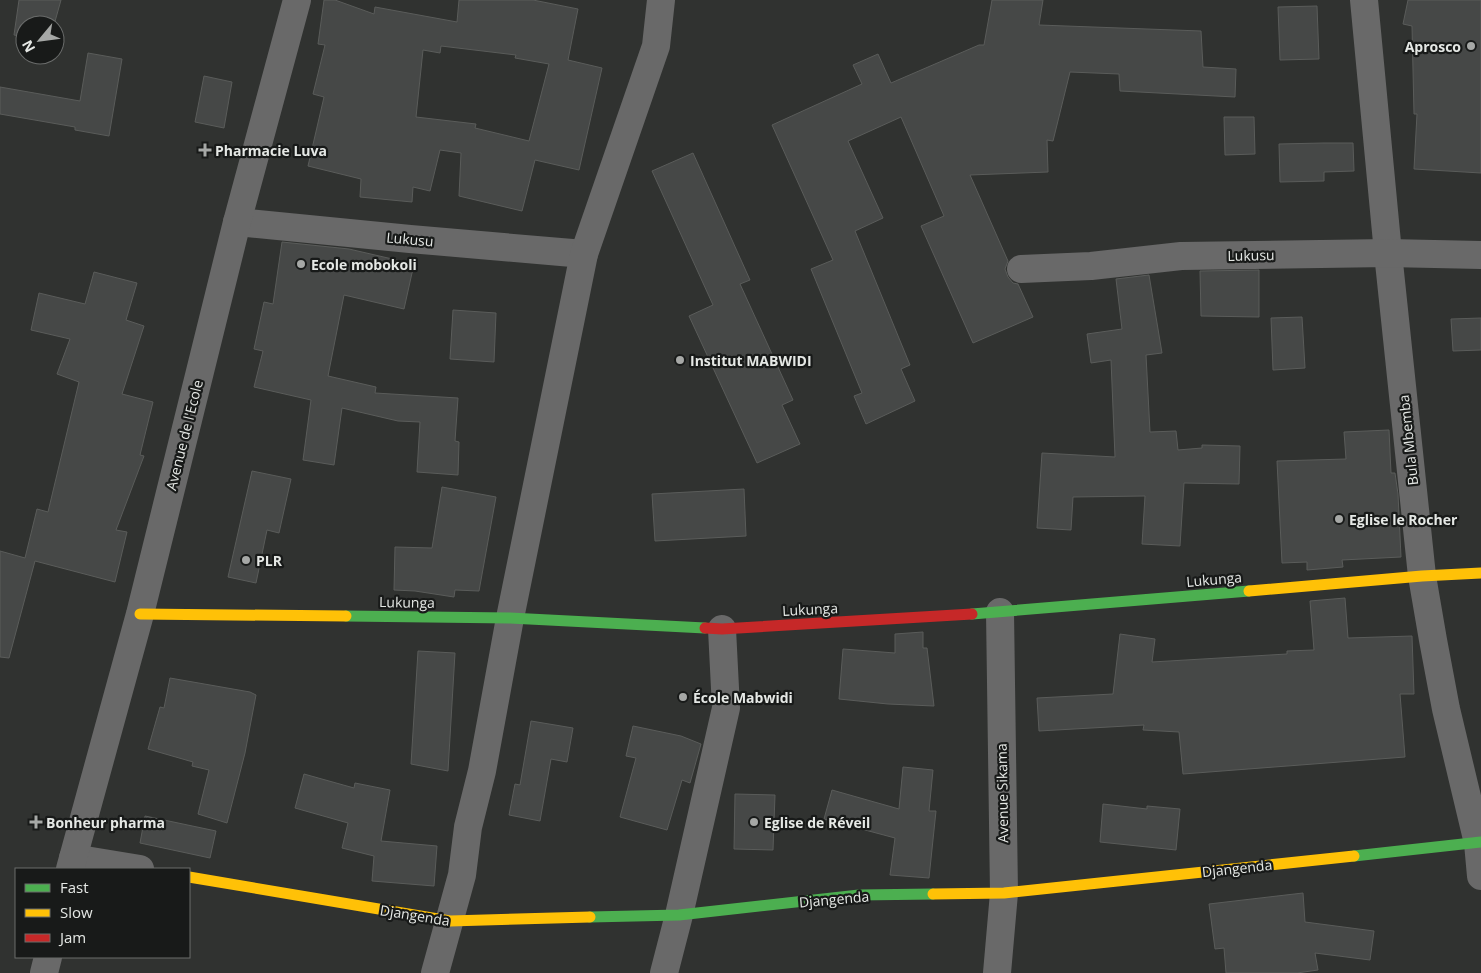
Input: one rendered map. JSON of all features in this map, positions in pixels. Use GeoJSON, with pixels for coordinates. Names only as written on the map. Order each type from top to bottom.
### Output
{"type":"FeatureCollection","features":[{"type":"Feature","properties":{"kind":"street","name":"Avenue de l'Ecole"},"geometry":{"type":"LineString","coordinates":[[71,864],[140,614],[236,222],[297,0]]}},
{"type":"Feature","properties":{"kind":"street"},"geometry":{"type":"LineString","coordinates":[[435,973],[462,874],[468,827],[482,771],[510,618],[584,254],[656,46],[662,0]]}},
{"type":"Feature","properties":{"kind":"street","name":"Bula Mbemba"},"geometry":{"type":"LineString","coordinates":[[1364,0],[1422,576],[1446,709],[1479,843],[1481,876]]}},
{"type":"Feature","properties":{"kind":"street","name":"Lukusu"},"geometry":{"type":"LineString","coordinates":[[236,222],[584,254]]}},
{"type":"Feature","properties":{"kind":"street","name":"Lukusu"},"geometry":{"type":"LineString","coordinates":[[1021,269],[1091,266],[1181,256],[1388,253],[1481,255]]}},
{"type":"Feature","properties":{"kind":"street","name":"Lukunga"},"geometry":{"type":"LineString","coordinates":[[140,614],[510,618],[722,629],[1000,612],[1422,576],[1481,573]]}},
{"type":"Feature","properties":{"kind":"street","name":"Avenue Sikama"},"geometry":{"type":"LineString","coordinates":[[997,973],[1004,893],[1000,612]]}},
{"type":"Feature","properties":{"kind":"street"},"geometry":{"type":"LineString","coordinates":[[664,973],[726,708],[722,629]]}},
{"type":"Feature","properties":{"kind":"street","name":"Djangenda"},"geometry":{"type":"LineString","coordinates":[[190,878],[450,922],[679,915],[859,895],[1004,893],[1479,843]]}},
{"type":"Feature","properties":{"kind":"street"},"geometry":{"type":"LineString","coordinates":[[71,864],[126,868]]}},
{"type":"Feature","properties":{"kind":"street"},"geometry":{"type":"LineString","coordinates":[[44,973],[48,958]]}},
{"type":"Feature","properties":{"kind":"building"},"geometry":{"type":"Polygon","coordinates":[[[19,0],[61,0],[57,15],[17,15],[19,0]]]}},
{"type":"Feature","properties":{"kind":"building"},"geometry":{"type":"Polygon","coordinates":[[[324,0],[335,0],[374,14],[375,7],[457,22],[459,0],[533,0],[578,9],[568,60],[602,68],[579,170],[535,160],[522,211],[459,196],[461,153],[440,150],[430,191],[413,187],[412,202],[360,197],[361,179],[308,166],[324,97],[313,94],[325,45],[318,44],[324,0]],[[441,46],[440,53],[423,50],[416,117],[476,124],[475,128],[529,141],[549,64],[515,58],[516,55],[441,46]]]}},
{"type":"Feature","properties":{"kind":"building"},"geometry":{"type":"Polygon","coordinates":[[[992,0],[1043,0],[1039,25],[1201,31],[1203,67],[1236,69],[1235,97],[1120,91],[1119,74],[1070,72],[1053,141],[1047,140],[1048,172],[970,175],[1008,261],[1005,269],[1008,277],[1013,283],[1018,284],[1033,317],[973,343],[921,226],[944,216],[901,117],[848,141],[883,218],[855,231],[910,365],[901,369],[915,401],[866,424],[854,396],[862,393],[811,269],[833,260],[772,125],[862,84],[853,65],[878,54],[891,83],[979,45],[984,45],[992,0]]]}},
{"type":"Feature","properties":{"kind":"building"},"geometry":{"type":"Polygon","coordinates":[[[1408,0],[1481,0],[1481,173],[1414,169],[1417,114],[1414,114],[1412,26],[1403,24],[1408,0]]]}},
{"type":"Feature","properties":{"kind":"building"},"geometry":{"type":"Polygon","coordinates":[[[1317,6],[1319,59],[1280,60],[1278,7],[1317,6]]]}},
{"type":"Feature","properties":{"kind":"building"},"geometry":{"type":"Polygon","coordinates":[[[88,53],[122,59],[109,136],[75,130],[75,127],[0,114],[0,87],[80,101],[88,53]]]}},
{"type":"Feature","properties":{"kind":"building"},"geometry":{"type":"Polygon","coordinates":[[[204,76],[232,82],[224,128],[195,122],[204,76]]]}},
{"type":"Feature","properties":{"kind":"building"},"geometry":{"type":"Polygon","coordinates":[[[1224,117],[1254,117],[1255,154],[1225,155],[1224,117]]]}},
{"type":"Feature","properties":{"kind":"building"},"geometry":{"type":"Polygon","coordinates":[[[1353,143],[1354,171],[1324,172],[1324,181],[1280,182],[1279,144],[1353,143]]]}},
{"type":"Feature","properties":{"kind":"building"},"geometry":{"type":"Polygon","coordinates":[[[693,153],[750,280],[740,284],[793,400],[782,405],[800,444],[757,463],[689,316],[713,305],[652,171],[693,153]]]}},
{"type":"Feature","properties":{"kind":"building"},"geometry":{"type":"Polygon","coordinates":[[[282,242],[349,249],[414,264],[404,309],[344,295],[328,376],[376,387],[375,393],[458,398],[455,441],[459,442],[458,475],[417,472],[420,422],[398,421],[342,408],[334,465],[303,460],[311,400],[254,387],[263,351],[254,349],[264,302],[273,304],[282,242]]]}},
{"type":"Feature","properties":{"kind":"building"},"geometry":{"type":"Polygon","coordinates":[[[1259,270],[1259,317],[1201,316],[1200,271],[1259,270]]]}},
{"type":"Feature","properties":{"kind":"building"},"geometry":{"type":"Polygon","coordinates":[[[94,272],[137,283],[126,320],[144,326],[122,394],[153,402],[140,455],[144,456],[116,530],[127,532],[115,582],[35,561],[9,658],[0,657],[0,551],[25,558],[37,509],[48,512],[79,382],[57,374],[70,339],[31,330],[39,293],[85,304],[94,272]]]}},
{"type":"Feature","properties":{"kind":"building"},"geometry":{"type":"Polygon","coordinates":[[[1149,275],[1162,353],[1146,355],[1150,432],[1176,431],[1178,450],[1202,448],[1202,445],[1240,446],[1239,484],[1184,483],[1180,546],[1142,544],[1145,496],[1073,497],[1071,530],[1037,528],[1042,453],[1115,457],[1111,360],[1091,363],[1087,334],[1122,329],[1116,279],[1149,275]]]}},
{"type":"Feature","properties":{"kind":"building"},"geometry":{"type":"Polygon","coordinates":[[[453,310],[496,313],[494,362],[450,359],[453,310]]]}},
{"type":"Feature","properties":{"kind":"building"},"geometry":{"type":"Polygon","coordinates":[[[1302,317],[1305,368],[1273,370],[1271,318],[1302,317]]]}},
{"type":"Feature","properties":{"kind":"building"},"geometry":{"type":"Polygon","coordinates":[[[1481,318],[1481,350],[1453,351],[1451,319],[1481,318]]]}},
{"type":"Feature","properties":{"kind":"building","name":"Eglise le Rocher"},"geometry":{"type":"Polygon","coordinates":[[[1389,430],[1391,473],[1395,473],[1398,494],[1401,557],[1342,560],[1343,567],[1307,570],[1307,562],[1282,563],[1277,461],[1346,459],[1344,432],[1389,430]]]}},
{"type":"Feature","properties":{"kind":"building"},"geometry":{"type":"Polygon","coordinates":[[[252,471],[291,479],[279,533],[267,530],[256,583],[228,577],[252,471]]]}},
{"type":"Feature","properties":{"kind":"building"},"geometry":{"type":"Polygon","coordinates":[[[442,487],[496,497],[479,591],[455,590],[454,597],[394,590],[395,547],[432,548],[442,487]]]}},
{"type":"Feature","properties":{"kind":"building"},"geometry":{"type":"Polygon","coordinates":[[[744,489],[746,536],[655,541],[652,494],[744,489]]]}},
{"type":"Feature","properties":{"kind":"building"},"geometry":{"type":"Polygon","coordinates":[[[1345,598],[1348,638],[1412,636],[1414,694],[1400,694],[1405,757],[1183,774],[1179,732],[1143,730],[1144,725],[1039,731],[1037,698],[1113,694],[1120,634],[1155,639],[1152,662],[1287,654],[1287,651],[1314,650],[1310,601],[1345,598]]]}},
{"type":"Feature","properties":{"kind":"building"},"geometry":{"type":"Polygon","coordinates":[[[923,632],[923,648],[927,648],[934,706],[839,699],[843,649],[895,653],[895,634],[923,632]]]}},
{"type":"Feature","properties":{"kind":"building"},"geometry":{"type":"Polygon","coordinates":[[[418,651],[455,653],[448,771],[411,764],[418,651]]]}},
{"type":"Feature","properties":{"kind":"building"},"geometry":{"type":"Polygon","coordinates":[[[170,678],[250,692],[256,695],[245,753],[227,823],[198,814],[209,770],[192,766],[193,762],[148,749],[160,707],[164,708],[170,678]]]}},
{"type":"Feature","properties":{"kind":"building"},"geometry":{"type":"Polygon","coordinates":[[[531,721],[573,728],[567,762],[551,759],[540,821],[509,815],[515,784],[520,785],[531,721]]]}},
{"type":"Feature","properties":{"kind":"building"},"geometry":{"type":"Polygon","coordinates":[[[633,726],[681,736],[701,744],[690,783],[682,780],[667,830],[620,817],[636,758],[626,756],[633,726]]]}},
{"type":"Feature","properties":{"kind":"building"},"geometry":{"type":"Polygon","coordinates":[[[903,767],[933,770],[929,811],[936,811],[929,878],[890,875],[895,838],[824,819],[832,790],[899,809],[903,767]]]}},
{"type":"Feature","properties":{"kind":"building"},"geometry":{"type":"Polygon","coordinates":[[[304,774],[354,788],[355,783],[390,790],[381,841],[437,846],[434,886],[372,881],[374,856],[342,848],[348,823],[295,808],[304,774]]]}},
{"type":"Feature","properties":{"kind":"building","name":"Eglise de Réveil"},"geometry":{"type":"Polygon","coordinates":[[[735,794],[775,795],[773,850],[734,849],[735,794]]]}},
{"type":"Feature","properties":{"kind":"building"},"geometry":{"type":"Polygon","coordinates":[[[1103,804],[1147,809],[1147,806],[1180,809],[1176,850],[1100,842],[1103,804]]]}},
{"type":"Feature","properties":{"kind":"building"},"geometry":{"type":"Polygon","coordinates":[[[145,816],[216,831],[210,858],[140,843],[145,816]]]}},
{"type":"Feature","properties":{"kind":"building"},"geometry":{"type":"Polygon","coordinates":[[[1303,893],[1305,922],[1374,931],[1370,960],[1315,953],[1318,970],[1297,973],[1226,973],[1224,948],[1215,949],[1209,904],[1303,893]]]}},
{"type":"Feature","properties":{"kind":"traffic: fast"},"geometry":{"type":"LineString","coordinates":[[972,614],[1249,591]]}},
{"type":"Feature","properties":{"kind":"traffic: fast"},"geometry":{"type":"LineString","coordinates":[[346,616],[510,618],[705,628]]}},
{"type":"Feature","properties":{"kind":"traffic: fast"},"geometry":{"type":"LineString","coordinates":[[1354,856],[1481,842]]}},
{"type":"Feature","properties":{"kind":"traffic: fast"},"geometry":{"type":"LineString","coordinates":[[590,917],[679,915],[859,895],[933,894]]}},
{"type":"Feature","properties":{"kind":"traffic: slow"},"geometry":{"type":"LineString","coordinates":[[1249,591],[1422,576],[1481,573]]}},
{"type":"Feature","properties":{"kind":"traffic: slow"},"geometry":{"type":"LineString","coordinates":[[140,614],[346,616]]}},
{"type":"Feature","properties":{"kind":"traffic: slow"},"geometry":{"type":"LineString","coordinates":[[933,894],[1004,893],[1354,856]]}},
{"type":"Feature","properties":{"kind":"traffic: slow"},"geometry":{"type":"LineString","coordinates":[[190,877],[450,921],[590,917]]}},
{"type":"Feature","properties":{"kind":"traffic: jam"},"geometry":{"type":"LineString","coordinates":[[705,628],[722,629],[972,614]]}},
{"type":"Feature","properties":{"kind":"place","name":"Aprosco"},"geometry":{"type":"Point","coordinates":[1471,46]}},
{"type":"Feature","properties":{"kind":"place","name":"Pharmacie Luva"},"geometry":{"type":"Point","coordinates":[205,150]}},
{"type":"Feature","properties":{"kind":"place","name":"Ecole mobokoli"},"geometry":{"type":"Point","coordinates":[301,264]}},
{"type":"Feature","properties":{"kind":"place","name":"Institut MABWIDI"},"geometry":{"type":"Point","coordinates":[680,360]}},
{"type":"Feature","properties":{"kind":"place","name":"Eglise le Rocher"},"geometry":{"type":"Point","coordinates":[1339,519]}},
{"type":"Feature","properties":{"kind":"place","name":"PLR"},"geometry":{"type":"Point","coordinates":[246,560]}},
{"type":"Feature","properties":{"kind":"place","name":"École Mabwidi"},"geometry":{"type":"Point","coordinates":[683,697]}},
{"type":"Feature","properties":{"kind":"place","name":"Bonheur pharma"},"geometry":{"type":"Point","coordinates":[36,822]}},
{"type":"Feature","properties":{"kind":"place","name":"Eglise de Réveil"},"geometry":{"type":"Point","coordinates":[754,822]}}]}
